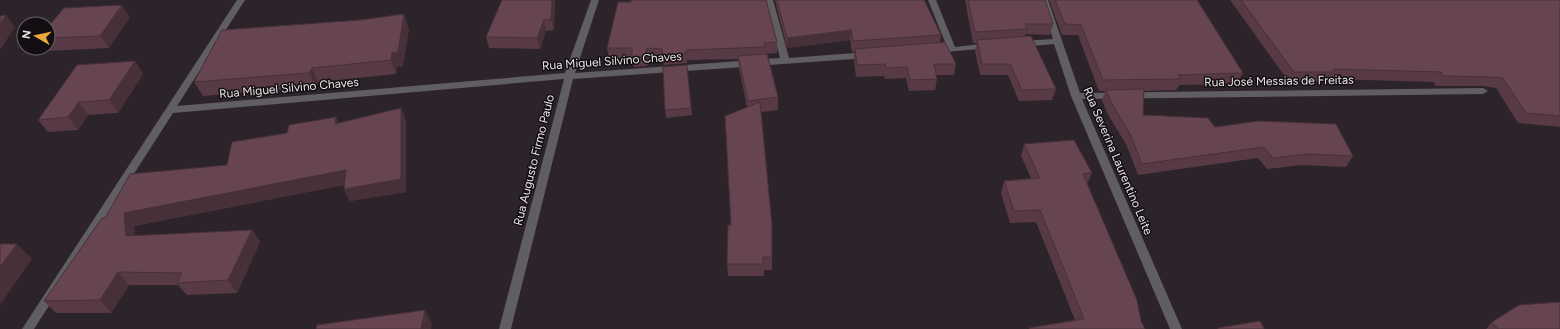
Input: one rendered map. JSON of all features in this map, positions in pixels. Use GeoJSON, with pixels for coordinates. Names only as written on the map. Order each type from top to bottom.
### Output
{"type":"FeatureCollection","features":[{"type":"Feature","properties":{"kind":"street"},"geometry":{"type":"LineString","coordinates":[[28,329],[241,0]]}},
{"type":"Feature","properties":{"kind":"street","name":"Rua Augusto Firmo Paulo"},"geometry":{"type":"LineString","coordinates":[[505,329],[569,76],[595,0]]}},
{"type":"Feature","properties":{"kind":"street"},"geometry":{"type":"LineString","coordinates":[[769,0],[786,61]]}},
{"type":"Feature","properties":{"kind":"street"},"geometry":{"type":"LineString","coordinates":[[932,0],[952,49]]}},
{"type":"Feature","properties":{"kind":"street","name":"Rua Severina Laurentino Leite"},"geometry":{"type":"LineString","coordinates":[[1044,0],[1076,96],[1176,329]]}},
{"type":"Feature","properties":{"kind":"street"},"geometry":{"type":"LineString","coordinates":[[1012,44],[1057,41]]}},
{"type":"Feature","properties":{"kind":"street"},"geometry":{"type":"LineString","coordinates":[[928,51],[997,46]]}},
{"type":"Feature","properties":{"kind":"street","name":"Rua Miguel Silvino Chaves"},"geometry":{"type":"LineString","coordinates":[[169,110],[569,76],[881,54]]}},
{"type":"Feature","properties":{"kind":"street","name":"Rua José Messias de Freitas"},"geometry":{"type":"LineString","coordinates":[[1076,96],[1483,91]]}},
{"type":"Feature","properties":{"kind":"building"},"geometry":{"type":"Polygon","coordinates":[[[502,0],[552,0],[551,19],[544,20],[537,38],[486,37],[502,0]]]}},
{"type":"Feature","properties":{"kind":"building"},"geometry":{"type":"Polygon","coordinates":[[[631,0],[766,0],[777,42],[764,43],[765,47],[686,50],[686,53],[663,55],[662,49],[647,48],[646,56],[632,57],[632,48],[607,48],[618,2],[631,2],[631,0]]]}},
{"type":"Feature","properties":{"kind":"building"},"geometry":{"type":"Polygon","coordinates":[[[777,0],[924,0],[941,35],[853,41],[851,30],[787,38],[777,0]]]}},
{"type":"Feature","properties":{"kind":"building"},"geometry":{"type":"Polygon","coordinates":[[[968,0],[1045,0],[1053,24],[1025,24],[1027,29],[975,32],[968,0]]]}},
{"type":"Feature","properties":{"kind":"building"},"geometry":{"type":"Polygon","coordinates":[[[1055,0],[1197,0],[1243,73],[1178,75],[1181,79],[1103,80],[1081,25],[1065,24],[1055,0]]]}},
{"type":"Feature","properties":{"kind":"building"},"geometry":{"type":"Polygon","coordinates":[[[1241,0],[1560,0],[1560,116],[1526,113],[1503,78],[1443,76],[1441,72],[1333,69],[1335,72],[1294,72],[1241,0]]]}},
{"type":"Feature","properties":{"kind":"building"},"geometry":{"type":"Polygon","coordinates":[[[122,5],[100,36],[56,38],[56,18],[64,8],[122,5]]]}},
{"type":"Feature","properties":{"kind":"building"},"geometry":{"type":"Polygon","coordinates":[[[404,14],[398,52],[392,53],[391,60],[312,68],[309,73],[194,82],[222,30],[360,20],[404,14]]]}},
{"type":"Feature","properties":{"kind":"building"},"geometry":{"type":"Polygon","coordinates":[[[6,15],[0,24],[0,16],[6,15]]]}},
{"type":"Feature","properties":{"kind":"building"},"geometry":{"type":"Polygon","coordinates":[[[1031,36],[1056,89],[1022,90],[1010,64],[982,64],[977,40],[1031,36]]]}},
{"type":"Feature","properties":{"kind":"building"},"geometry":{"type":"Polygon","coordinates":[[[945,42],[956,64],[934,64],[937,79],[910,80],[907,67],[886,68],[885,64],[857,65],[855,49],[945,42]]]}},
{"type":"Feature","properties":{"kind":"building"},"geometry":{"type":"Polygon","coordinates":[[[767,54],[778,97],[748,101],[738,56],[767,54]]]}},
{"type":"Feature","properties":{"kind":"building"},"geometry":{"type":"Polygon","coordinates":[[[135,61],[109,100],[79,102],[68,117],[38,120],[77,65],[135,61]]]}},
{"type":"Feature","properties":{"kind":"building"},"geometry":{"type":"Polygon","coordinates":[[[687,65],[691,108],[665,110],[663,67],[687,65]]]}},
{"type":"Feature","properties":{"kind":"building"},"geometry":{"type":"Polygon","coordinates":[[[1144,89],[1143,115],[1208,118],[1215,127],[1259,121],[1336,124],[1353,156],[1308,154],[1273,158],[1264,147],[1142,164],[1130,134],[1111,102],[1106,90],[1144,89]]]}},
{"type":"Feature","properties":{"kind":"building"},"geometry":{"type":"Polygon","coordinates":[[[760,102],[772,225],[772,257],[763,257],[763,264],[727,264],[728,225],[731,225],[725,116],[760,102]]]}},
{"type":"Feature","properties":{"kind":"building"},"geometry":{"type":"Polygon","coordinates":[[[401,108],[401,179],[344,189],[346,170],[124,213],[126,236],[252,230],[228,280],[177,283],[182,273],[118,272],[100,300],[44,301],[102,218],[105,218],[130,174],[227,165],[232,142],[287,133],[289,125],[336,117],[335,124],[401,108]]]}},
{"type":"Feature","properties":{"kind":"building"},"geometry":{"type":"Polygon","coordinates":[[[1074,140],[1092,173],[1083,174],[1137,300],[1141,321],[1145,329],[1029,328],[1084,319],[1040,210],[1014,211],[1004,181],[1040,178],[1024,144],[1074,140]]]}},
{"type":"Feature","properties":{"kind":"building"},"geometry":{"type":"Polygon","coordinates":[[[0,244],[17,244],[0,267],[0,244]]]}},
{"type":"Feature","properties":{"kind":"building"},"geometry":{"type":"Polygon","coordinates":[[[1560,302],[1560,329],[1498,329],[1492,322],[1519,305],[1560,302]]]}},
{"type":"Feature","properties":{"kind":"building"},"geometry":{"type":"Polygon","coordinates":[[[425,310],[421,329],[316,329],[317,325],[425,310]]]}},
{"type":"Feature","properties":{"kind":"building"},"geometry":{"type":"Polygon","coordinates":[[[1260,321],[1264,329],[1218,329],[1218,328],[1260,321]]]}}]}
